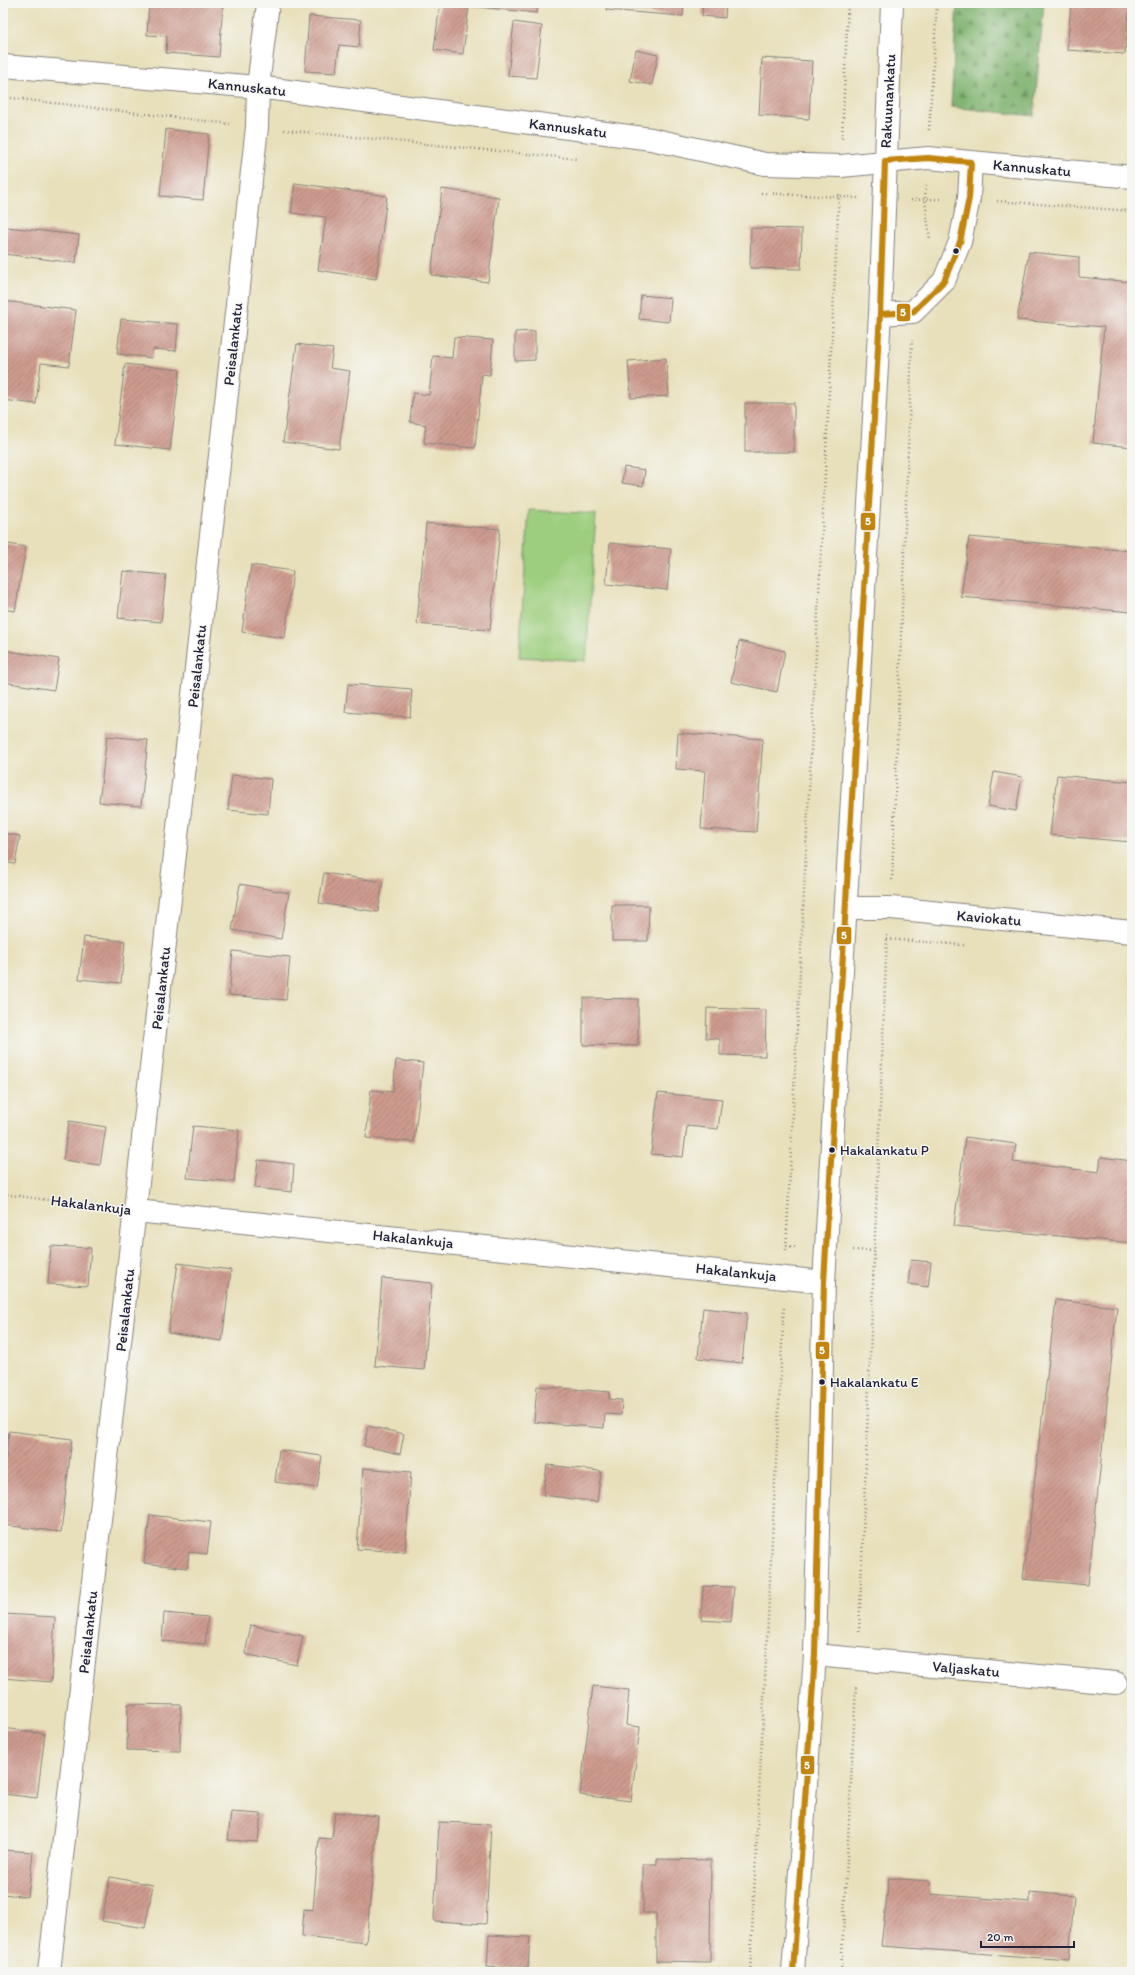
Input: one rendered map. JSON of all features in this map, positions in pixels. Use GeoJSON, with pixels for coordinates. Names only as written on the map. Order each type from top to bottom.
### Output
{"type":"FeatureCollection","features":[{"type":"Feature","properties":{"kind":"street","name":"Peisalankatu"},"geometry":{"type":"LineString","coordinates":[[49,1972],[257,127],[258,87],[268,3]]}},
{"type":"Feature","properties":{"kind":"street","name":"Rakuunankatu"},"geometry":{"type":"LineString","coordinates":[[793,1972],[815,1655],[824,1282],[880,314],[892,3]]}},
{"type":"Feature","properties":{"kind":"street","name":"Kannuskatu"},"geometry":{"type":"LineString","coordinates":[[3,66],[258,87],[651,139],[765,164],[841,166],[928,158],[1132,177]]}},
{"type":"Feature","properties":{"kind":"street"},"geometry":{"type":"LineString","coordinates":[[880,314],[913,312],[944,281],[960,242],[969,198],[971,162]]}},
{"type":"Feature","properties":{"kind":"street","name":"Kaviokatu"},"geometry":{"type":"LineString","coordinates":[[846,908],[891,908],[1132,932]]}},
{"type":"Feature","properties":{"kind":"street","name":"Hakalankuja"},"geometry":{"type":"LineString","coordinates":[[136,1211],[824,1282]]}},
{"type":"Feature","properties":{"kind":"street","name":"Valjaskatu"},"geometry":{"type":"LineString","coordinates":[[815,1655],[1116,1683]]}},
{"type":"Feature","properties":{"kind":"path"},"geometry":{"type":"LineString","coordinates":[[750,1972],[786,1277],[848,3]]}},
{"type":"Feature","properties":{"kind":"path"},"geometry":{"type":"LineString","coordinates":[[931,246],[925,199],[937,3]]}},
{"type":"Feature","properties":{"kind":"path"},"geometry":{"type":"LineString","coordinates":[[3,97],[257,127],[582,160]]}},
{"type":"Feature","properties":{"kind":"path"},"geometry":{"type":"LineString","coordinates":[[757,192],[765,194],[839,196],[885,201],[969,198],[1132,211]]}},
{"type":"Feature","properties":{"kind":"path"},"geometry":{"type":"LineString","coordinates":[[841,1972],[858,1658],[887,939],[891,908],[913,312]]}},
{"type":"Feature","properties":{"kind":"path","name":"Hakalankuja"},"geometry":{"type":"LineString","coordinates":[[3,1194],[136,1211]]}},
{"type":"Feature","properties":{"kind":"green space"},"geometry":{"type":"Polygon","coordinates":[[[957,3],[1044,3],[1034,116],[951,107],[957,3]]]}},
{"type":"Feature","properties":{"kind":"green space"},"geometry":{"type":"Polygon","coordinates":[[[529,510],[596,514],[586,661],[519,657],[529,510]]]}},
{"type":"Feature","properties":{"kind":"building"},"geometry":{"type":"Polygon","coordinates":[[[149,3],[223,3],[219,57],[166,53],[167,36],[147,35],[149,3]]]}},
{"type":"Feature","properties":{"kind":"building"},"geometry":{"type":"Polygon","coordinates":[[[440,3],[538,3],[537,13],[469,6],[463,54],[434,50],[440,3]]]}},
{"type":"Feature","properties":{"kind":"building"},"geometry":{"type":"Polygon","coordinates":[[[607,3],[684,3],[683,16],[606,10],[607,3]]]}},
{"type":"Feature","properties":{"kind":"building"},"geometry":{"type":"Polygon","coordinates":[[[703,3],[726,3],[725,18],[702,16],[703,3]]]}},
{"type":"Feature","properties":{"kind":"building"},"geometry":{"type":"Polygon","coordinates":[[[1071,3],[1130,3],[1125,54],[1067,50],[1071,3]]]}},
{"type":"Feature","properties":{"kind":"building"},"geometry":{"type":"Polygon","coordinates":[[[309,16],[361,20],[359,47],[339,45],[336,73],[305,71],[309,16]]]}},
{"type":"Feature","properties":{"kind":"building"},"geometry":{"type":"Polygon","coordinates":[[[514,22],[542,26],[536,78],[508,76],[514,22]]]}},
{"type":"Feature","properties":{"kind":"building"},"geometry":{"type":"Polygon","coordinates":[[[636,50],[658,55],[652,85],[630,81],[636,50]]]}},
{"type":"Feature","properties":{"kind":"building"},"geometry":{"type":"Polygon","coordinates":[[[762,58],[812,61],[809,119],[759,115],[762,58]]]}},
{"type":"Feature","properties":{"kind":"building"},"geometry":{"type":"Polygon","coordinates":[[[166,129],[209,134],[203,200],[160,196],[166,129]]]}},
{"type":"Feature","properties":{"kind":"building"},"geometry":{"type":"Polygon","coordinates":[[[295,183],[387,196],[376,279],[318,270],[326,217],[291,213],[295,183]]]}},
{"type":"Feature","properties":{"kind":"building"},"geometry":{"type":"Polygon","coordinates":[[[442,189],[499,197],[488,282],[431,275],[442,189]]]}},
{"type":"Feature","properties":{"kind":"building"},"geometry":{"type":"Polygon","coordinates":[[[7,227],[79,235],[76,263],[4,254],[7,227]]]}},
{"type":"Feature","properties":{"kind":"building"},"geometry":{"type":"Polygon","coordinates":[[[751,228],[802,229],[801,269],[750,268],[751,228]]]}},
{"type":"Feature","properties":{"kind":"building"},"geometry":{"type":"Polygon","coordinates":[[[1029,252],[1079,257],[1079,277],[1132,282],[1132,447],[1093,443],[1104,327],[1017,320],[1029,252]]]}},
{"type":"Feature","properties":{"kind":"building"},"geometry":{"type":"Polygon","coordinates":[[[641,295],[671,298],[669,322],[639,319],[641,295]]]}},
{"type":"Feature","properties":{"kind":"building"},"geometry":{"type":"Polygon","coordinates":[[[3,301],[76,310],[69,366],[41,363],[36,404],[3,400],[3,301]]]}},
{"type":"Feature","properties":{"kind":"building"},"geometry":{"type":"Polygon","coordinates":[[[121,319],[178,324],[176,351],[153,349],[152,358],[117,354],[121,319]]]}},
{"type":"Feature","properties":{"kind":"building"},"geometry":{"type":"Polygon","coordinates":[[[535,331],[535,360],[515,361],[515,332],[535,331]]]}},
{"type":"Feature","properties":{"kind":"building"},"geometry":{"type":"Polygon","coordinates":[[[454,337],[493,340],[490,375],[482,374],[475,448],[424,443],[426,425],[410,422],[413,393],[429,395],[433,356],[452,358],[454,337]]]}},
{"type":"Feature","properties":{"kind":"building"},"geometry":{"type":"Polygon","coordinates":[[[297,344],[333,349],[330,368],[350,371],[339,449],[283,442],[297,344]]]}},
{"type":"Feature","properties":{"kind":"building"},"geometry":{"type":"Polygon","coordinates":[[[666,358],[669,396],[631,398],[628,361],[666,358]]]}},
{"type":"Feature","properties":{"kind":"building"},"geometry":{"type":"Polygon","coordinates":[[[125,364],[180,370],[170,450],[115,444],[125,364]]]}},
{"type":"Feature","properties":{"kind":"building"},"geometry":{"type":"Polygon","coordinates":[[[745,403],[794,403],[794,452],[745,452],[745,403]]]}},
{"type":"Feature","properties":{"kind":"building"},"geometry":{"type":"Polygon","coordinates":[[[624,467],[645,470],[643,486],[622,483],[624,467]]]}},
{"type":"Feature","properties":{"kind":"building"},"geometry":{"type":"Polygon","coordinates":[[[426,523],[500,529],[490,630],[417,624],[426,523]]]}},
{"type":"Feature","properties":{"kind":"building"},"geometry":{"type":"Polygon","coordinates":[[[969,537],[1132,551],[1132,612],[961,597],[969,537]]]}},
{"type":"Feature","properties":{"kind":"building"},"geometry":{"type":"Polygon","coordinates":[[[3,543],[26,547],[15,611],[3,609],[3,543]]]}},
{"type":"Feature","properties":{"kind":"building"},"geometry":{"type":"Polygon","coordinates":[[[610,543],[671,549],[667,590],[606,584],[610,543]]]}},
{"type":"Feature","properties":{"kind":"building"},"geometry":{"type":"Polygon","coordinates":[[[251,565],[293,571],[285,638],[242,632],[251,565]]]}},
{"type":"Feature","properties":{"kind":"building"},"geometry":{"type":"Polygon","coordinates":[[[123,571],[166,575],[161,622],[118,618],[123,571]]]}},
{"type":"Feature","properties":{"kind":"building"},"geometry":{"type":"Polygon","coordinates":[[[739,641],[785,651],[777,692],[731,682],[739,641]]]}},
{"type":"Feature","properties":{"kind":"building"},"geometry":{"type":"Polygon","coordinates":[[[3,650],[59,659],[54,690],[3,682],[3,650]]]}},
{"type":"Feature","properties":{"kind":"building"},"geometry":{"type":"Polygon","coordinates":[[[348,684],[412,689],[410,717],[345,712],[348,684]]]}},
{"type":"Feature","properties":{"kind":"building"},"geometry":{"type":"Polygon","coordinates":[[[678,733],[763,739],[756,832],[701,829],[705,771],[676,769],[678,733]]]}},
{"type":"Feature","properties":{"kind":"building"},"geometry":{"type":"Polygon","coordinates":[[[107,736],[148,740],[141,806],[99,802],[107,736]]]}},
{"type":"Feature","properties":{"kind":"building"},"geometry":{"type":"Polygon","coordinates":[[[994,772],[1022,777],[1016,811],[988,806],[994,772]]]}},
{"type":"Feature","properties":{"kind":"building"},"geometry":{"type":"Polygon","coordinates":[[[232,775],[271,779],[268,814],[228,810],[232,775]]]}},
{"type":"Feature","properties":{"kind":"building"},"geometry":{"type":"Polygon","coordinates":[[[1057,775],[1132,782],[1132,842],[1050,835],[1057,775]]]}},
{"type":"Feature","properties":{"kind":"building"},"geometry":{"type":"Polygon","coordinates":[[[3,833],[20,836],[15,864],[3,862],[3,833]]]}},
{"type":"Feature","properties":{"kind":"building"},"geometry":{"type":"Polygon","coordinates":[[[324,873],[383,882],[378,912],[319,903],[324,873]]]}},
{"type":"Feature","properties":{"kind":"building"},"geometry":{"type":"Polygon","coordinates":[[[240,884],[289,893],[281,939],[232,930],[240,884]]]}},
{"type":"Feature","properties":{"kind":"building"},"geometry":{"type":"Polygon","coordinates":[[[612,905],[649,905],[648,941],[612,941],[612,905]]]}},
{"type":"Feature","properties":{"kind":"building"},"geometry":{"type":"Polygon","coordinates":[[[84,937],[125,941],[121,983],[79,979],[84,937]]]}},
{"type":"Feature","properties":{"kind":"building"},"geometry":{"type":"Polygon","coordinates":[[[233,951],[290,957],[286,1000],[229,995],[233,951]]]}},
{"type":"Feature","properties":{"kind":"building"},"geometry":{"type":"Polygon","coordinates":[[[583,998],[638,999],[638,1046],[583,1045],[583,998]]]}},
{"type":"Feature","properties":{"kind":"building"},"geometry":{"type":"Polygon","coordinates":[[[707,1008],[766,1010],[765,1056],[720,1055],[720,1039],[706,1038],[707,1008]]]}},
{"type":"Feature","properties":{"kind":"building"},"geometry":{"type":"Polygon","coordinates":[[[396,1060],[423,1063],[414,1142],[366,1138],[371,1090],[393,1092],[396,1060]]]}},
{"type":"Feature","properties":{"kind":"building"},"geometry":{"type":"Polygon","coordinates":[[[658,1093],[722,1099],[718,1129],[687,1126],[683,1157],[651,1154],[658,1093]]]}},
{"type":"Feature","properties":{"kind":"building"},"geometry":{"type":"Polygon","coordinates":[[[69,1121],[106,1127],[100,1165],[63,1160],[69,1121]]]}},
{"type":"Feature","properties":{"kind":"building"},"geometry":{"type":"Polygon","coordinates":[[[193,1126],[239,1130],[234,1182],[187,1178],[193,1126]]]}},
{"type":"Feature","properties":{"kind":"building"},"geometry":{"type":"Polygon","coordinates":[[[965,1137],[1016,1144],[1013,1162],[1099,1172],[1101,1157],[1132,1161],[1132,1243],[954,1226],[965,1137]]]}},
{"type":"Feature","properties":{"kind":"building"},"geometry":{"type":"Polygon","coordinates":[[[258,1160],[294,1164],[292,1192],[255,1188],[258,1160]]]}},
{"type":"Feature","properties":{"kind":"building"},"geometry":{"type":"Polygon","coordinates":[[[51,1246],[91,1248],[88,1286],[48,1284],[51,1246]]]}},
{"type":"Feature","properties":{"kind":"building"},"geometry":{"type":"Polygon","coordinates":[[[911,1260],[931,1262],[928,1287],[908,1284],[911,1260]]]}},
{"type":"Feature","properties":{"kind":"building"},"geometry":{"type":"Polygon","coordinates":[[[178,1263],[231,1270],[222,1341],[168,1333],[178,1263]]]}},
{"type":"Feature","properties":{"kind":"building"},"geometry":{"type":"Polygon","coordinates":[[[382,1278],[432,1283],[424,1370],[375,1366],[382,1278]]]}},
{"type":"Feature","properties":{"kind":"building"},"geometry":{"type":"Polygon","coordinates":[[[1056,1300],[1117,1307],[1088,1585],[1023,1579],[1056,1300]]]}},
{"type":"Feature","properties":{"kind":"building"},"geometry":{"type":"Polygon","coordinates":[[[703,1308],[747,1313],[742,1363],[698,1358],[703,1308]]]}},
{"type":"Feature","properties":{"kind":"building"},"geometry":{"type":"Polygon","coordinates":[[[537,1386],[610,1392],[609,1399],[622,1400],[621,1415],[605,1414],[604,1428],[534,1422],[537,1386]]]}},
{"type":"Feature","properties":{"kind":"building"},"geometry":{"type":"Polygon","coordinates":[[[368,1426],[404,1434],[400,1454],[364,1446],[368,1426]]]}},
{"type":"Feature","properties":{"kind":"building"},"geometry":{"type":"Polygon","coordinates":[[[9,1431],[72,1439],[61,1532],[3,1525],[3,1482],[9,1431]]]}},
{"type":"Feature","properties":{"kind":"building"},"geometry":{"type":"Polygon","coordinates":[[[279,1450],[322,1456],[317,1488],[275,1482],[279,1450]]]}},
{"type":"Feature","properties":{"kind":"building"},"geometry":{"type":"Polygon","coordinates":[[[547,1465],[601,1471],[597,1502],[543,1495],[547,1465]]]}},
{"type":"Feature","properties":{"kind":"building"},"geometry":{"type":"Polygon","coordinates":[[[363,1468],[411,1472],[405,1552],[357,1549],[363,1468]]]}},
{"type":"Feature","properties":{"kind":"building"},"geometry":{"type":"Polygon","coordinates":[[[150,1515],[211,1522],[207,1554],[189,1552],[187,1568],[144,1563],[150,1515]]]}},
{"type":"Feature","properties":{"kind":"building"},"geometry":{"type":"Polygon","coordinates":[[[703,1586],[734,1587],[731,1622],[701,1620],[703,1586]]]}},
{"type":"Feature","properties":{"kind":"building"},"geometry":{"type":"Polygon","coordinates":[[[164,1613],[208,1617],[205,1644],[162,1641],[164,1613]]]}},
{"type":"Feature","properties":{"kind":"building"},"geometry":{"type":"Polygon","coordinates":[[[4,1614],[55,1617],[51,1682],[3,1678],[4,1614]]]}},
{"type":"Feature","properties":{"kind":"building"},"geometry":{"type":"Polygon","coordinates":[[[251,1625],[303,1636],[297,1665],[245,1654],[251,1625]]]}},
{"type":"Feature","properties":{"kind":"building"},"geometry":{"type":"Polygon","coordinates":[[[593,1686],[629,1690],[626,1725],[640,1727],[631,1801],[580,1795],[593,1686]]]}},
{"type":"Feature","properties":{"kind":"building"},"geometry":{"type":"Polygon","coordinates":[[[128,1704],[181,1705],[180,1751],[127,1750],[128,1704]]]}},
{"type":"Feature","properties":{"kind":"building"},"geometry":{"type":"Polygon","coordinates":[[[3,1728],[45,1734],[37,1798],[3,1794],[3,1728]]]}},
{"type":"Feature","properties":{"kind":"building"},"geometry":{"type":"Polygon","coordinates":[[[231,1812],[261,1814],[258,1842],[228,1840],[231,1812]]]}},
{"type":"Feature","properties":{"kind":"building"},"geometry":{"type":"Polygon","coordinates":[[[335,1812],[378,1816],[366,1943],[302,1936],[304,1909],[313,1910],[319,1838],[332,1839],[335,1812]]]}},
{"type":"Feature","properties":{"kind":"building"},"geometry":{"type":"Polygon","coordinates":[[[439,1822],[491,1824],[486,1924],[434,1921],[439,1822]]]}},
{"type":"Feature","properties":{"kind":"building"},"geometry":{"type":"Polygon","coordinates":[[[3,1850],[33,1852],[28,1897],[3,1894],[3,1850]]]}},
{"type":"Feature","properties":{"kind":"building"},"geometry":{"type":"Polygon","coordinates":[[[657,1859],[711,1860],[710,1962],[656,1961],[656,1913],[643,1913],[643,1864],[657,1864],[657,1859]]]}},
{"type":"Feature","properties":{"kind":"building"},"geometry":{"type":"Polygon","coordinates":[[[110,1877],[153,1885],[145,1928],[102,1921],[110,1877]]]}},
{"type":"Feature","properties":{"kind":"building"},"geometry":{"type":"Polygon","coordinates":[[[889,1878],[930,1881],[931,1894],[1030,1902],[1030,1892],[1074,1896],[1069,1960],[881,1946],[889,1878]]]}},
{"type":"Feature","properties":{"kind":"building"},"geometry":{"type":"Polygon","coordinates":[[[489,1935],[530,1937],[528,1969],[487,1967],[489,1935]]]}},
{"type":"Feature","properties":{"kind":"transit line","name":"5"},"geometry":{"type":"LineString","coordinates":[[928,158],[971,162],[969,198],[960,242],[944,281],[913,312],[880,314],[885,161],[928,158]]}},
{"type":"Feature","properties":{"kind":"transit line","name":"5"},"geometry":{"type":"LineString","coordinates":[[793,1972],[815,1655],[824,1282],[880,314]]}},
{"type":"Feature","properties":{"kind":"place","name":"Hakalankatu P"},"geometry":{"type":"Point","coordinates":[832,1150]}},
{"type":"Feature","properties":{"kind":"place","name":"Hakalankatu E"},"geometry":{"type":"Point","coordinates":[822,1382]}}]}
